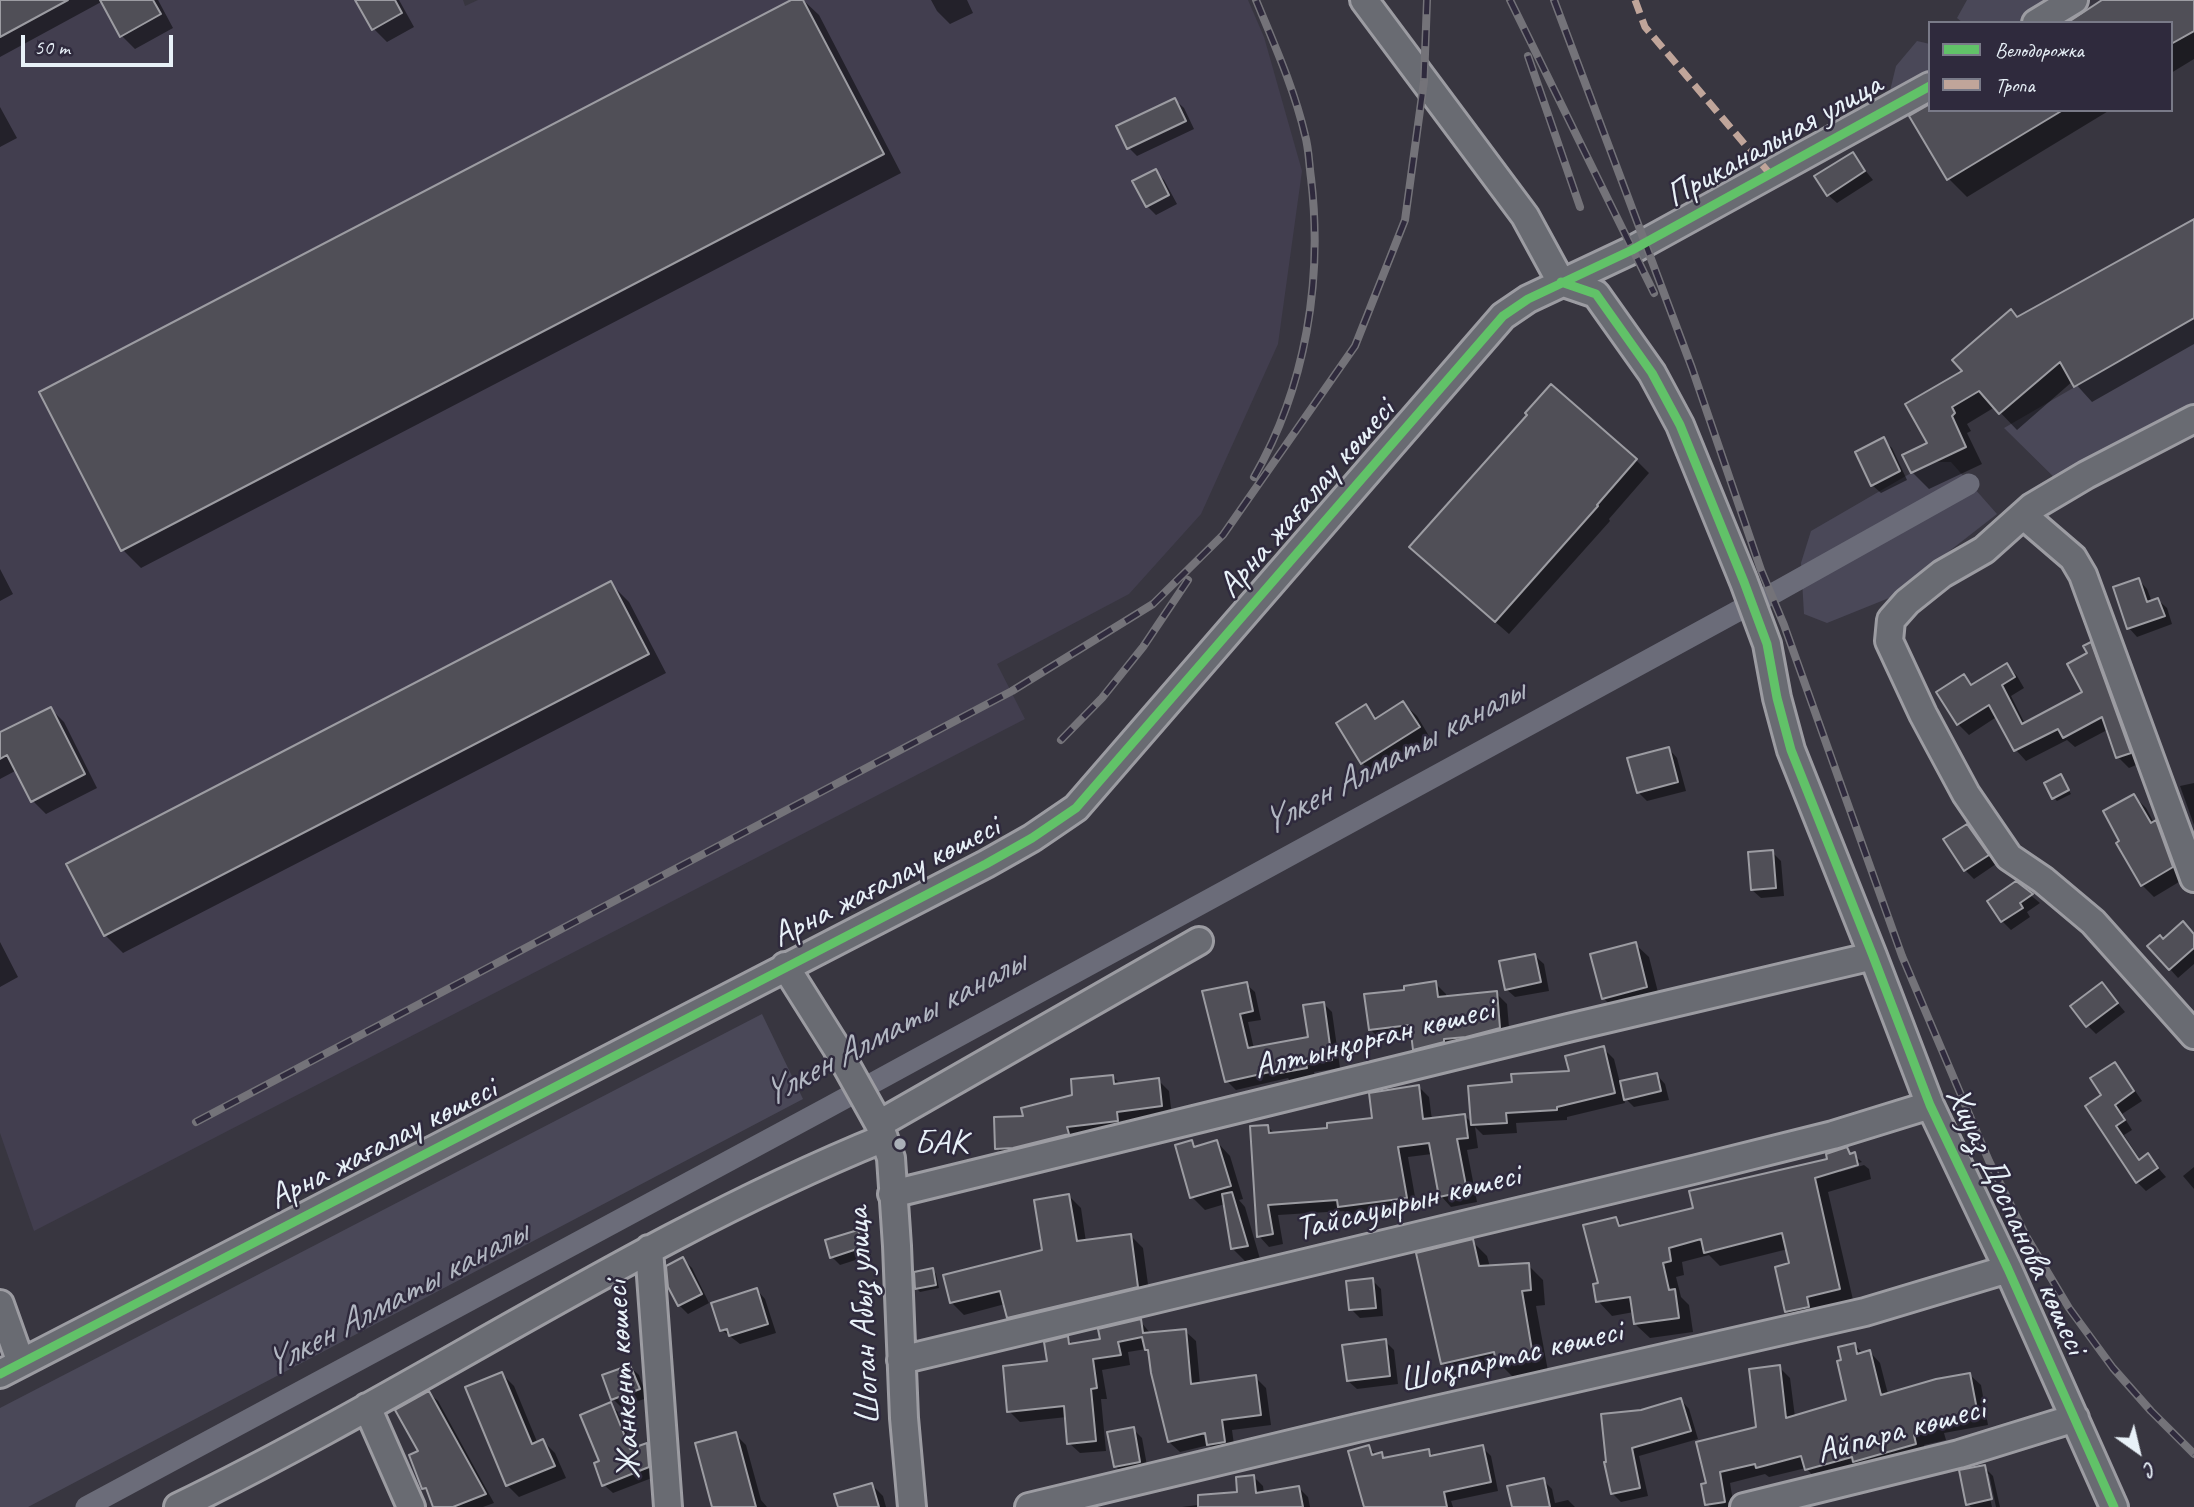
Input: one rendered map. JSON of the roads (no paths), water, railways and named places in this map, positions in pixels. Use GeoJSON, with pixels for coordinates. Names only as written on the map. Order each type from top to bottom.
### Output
{"type":"FeatureCollection","features":[{"type":"Feature","properties":{"kind":"street"},"geometry":{"type":"LineString","coordinates":[[1364,0],[1525,216],[1562,282]]}},
{"type":"Feature","properties":{"kind":"street"},"geometry":{"type":"LineString","coordinates":[[2039,21],[2074,0]]}},
{"type":"Feature","properties":{"kind":"street","name":"Приканальная улица"},"geometry":{"type":"LineString","coordinates":[[1644,244],[1928,87]]}},
{"type":"Feature","properties":{"kind":"street","name":"Арна жағалау көшесі"},"geometry":{"type":"LineString","coordinates":[[10,1369],[986,864],[1032,838],[1076,808],[1503,316],[1528,299],[1644,244]]}},
{"type":"Feature","properties":{"kind":"street","name":"Хиуаз Доспанова көшесі"},"geometry":{"type":"LineString","coordinates":[[1562,282],[1596,294],[1652,373],[1680,425],[1767,644],[1777,698],[1791,750],[1930,1105],[2008,1269],[2114,1507]]}},
{"type":"Feature","properties":{"kind":"street"},"geometry":{"type":"LineString","coordinates":[[2194,419],[2086,475],[2032,507],[1984,550],[1942,574],[1907,602],[1891,620],[1889,641],[1923,714],[1966,794],[2009,857],[2043,880],[2093,922],[2194,1035]]}},
{"type":"Feature","properties":{"kind":"street"},"geometry":{"type":"LineString","coordinates":[[2023,515],[2073,558],[2083,575],[2194,878]]}},
{"type":"Feature","properties":{"kind":"street"},"geometry":{"type":"LineString","coordinates":[[178,1507],[221,1497],[367,1407],[649,1249],[845,1154],[1199,942]]}},
{"type":"Feature","properties":{"kind":"street","name":"Алтынқорған көшесі"},"geometry":{"type":"LineString","coordinates":[[892,1194],[1423,1063],[1873,956]]}},
{"type":"Feature","properties":{"kind":"street","name":"Шоган Абыз улица"},"geometry":{"type":"LineString","coordinates":[[785,966],[836,1047],[882,1130],[891,1158],[904,1430],[912,1507]]}},
{"type":"Feature","properties":{"kind":"street","name":"Тайсауырын көшесі"},"geometry":{"type":"LineString","coordinates":[[901,1360],[1697,1169],[1833,1135],[1930,1105]]}},
{"type":"Feature","properties":{"kind":"street","name":"Жанкент көшесі"},"geometry":{"type":"LineString","coordinates":[[649,1249],[668,1507]]}},
{"type":"Feature","properties":{"kind":"street","name":"Шоқпартас көшесі"},"geometry":{"type":"LineString","coordinates":[[1029,1507],[1357,1427],[1865,1312],[2008,1269]]}},
{"type":"Feature","properties":{"kind":"street"},"geometry":{"type":"LineString","coordinates":[[0,1304],[10,1369]]}},
{"type":"Feature","properties":{"kind":"street"},"geometry":{"type":"LineString","coordinates":[[367,1407],[411,1507]]}},
{"type":"Feature","properties":{"kind":"street","name":"Айпара көшесі"},"geometry":{"type":"LineString","coordinates":[[1744,1507],[1959,1454],[2075,1418]]}},
{"type":"Feature","properties":{"kind":"waterway","name":"Үлкен Алматы каналы"},"geometry":{"type":"LineString","coordinates":[[86,1507],[827,1108],[1776,592],[1969,484]]}},
{"type":"Feature","properties":{"kind":"railway"},"geometry":{"type":"LineString","coordinates":[[1254,477],[1287,407],[1298,370],[1312,294],[1314,255],[1314,216],[1306,140],[1289,83],[1256,0]]}},
{"type":"Feature","properties":{"kind":"railway"},"geometry":{"type":"LineString","coordinates":[[196,1122],[1012,691],[1153,604],[1223,535],[1355,346],[1405,220],[1424,81],[1427,0]]}},
{"type":"Feature","properties":{"kind":"railway"},"geometry":{"type":"LineString","coordinates":[[1510,0],[1654,293]]}},
{"type":"Feature","properties":{"kind":"railway"},"geometry":{"type":"LineString","coordinates":[[1554,0],[1692,368],[1761,570],[1784,625],[1902,956],[1989,1161],[2026,1236],[2069,1308],[2113,1368],[2194,1454]]}},
{"type":"Feature","properties":{"kind":"railway"},"geometry":{"type":"LineString","coordinates":[[1528,56],[1580,207]]}},
{"type":"Feature","properties":{"kind":"railway"},"geometry":{"type":"LineString","coordinates":[[1061,740],[1102,698],[1143,647],[1188,580]]}},
{"type":"Feature","properties":{"kind":"place","name":"БАК"},"geometry":{"type":"Point","coordinates":[900,1144]}}]}
